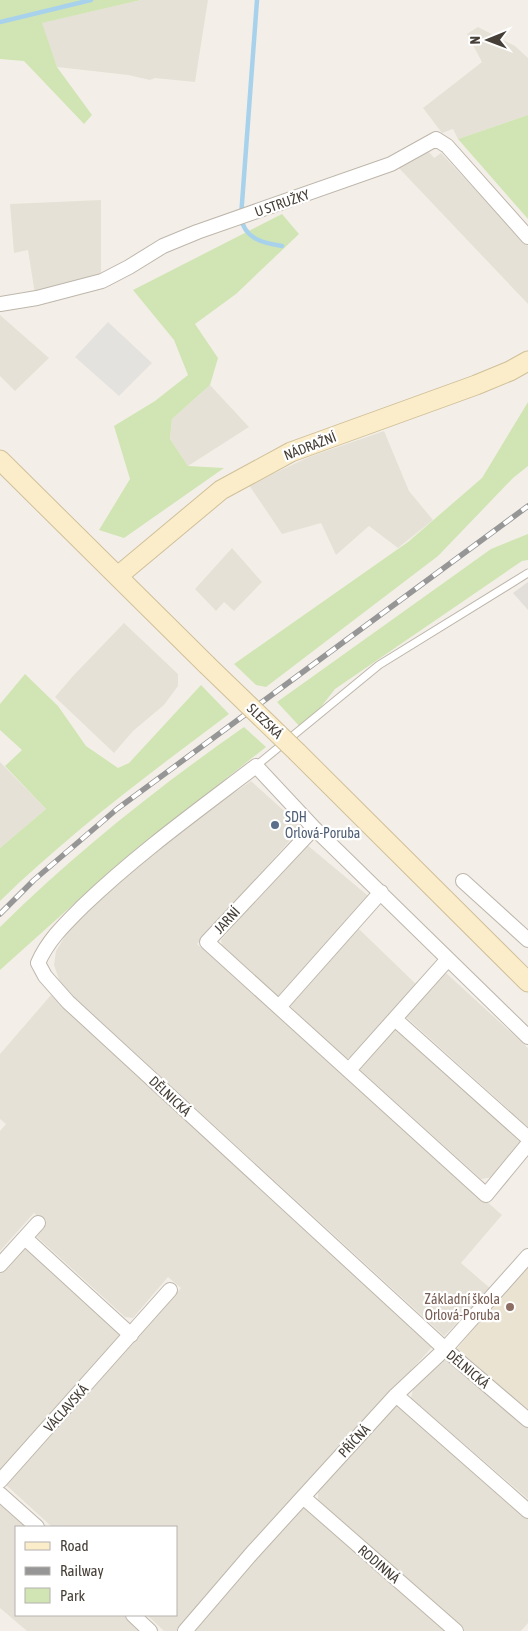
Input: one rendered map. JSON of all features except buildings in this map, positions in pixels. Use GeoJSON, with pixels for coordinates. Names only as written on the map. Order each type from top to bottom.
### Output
{"type":"FeatureCollection","features":[{"type":"Feature","properties":{"kind":"street","name":"U STRUŽKY"},"geometry":{"type":"LineString","coordinates":[[0,304],[37,298],[102,281],[163,246],[391,164],[436,139],[447,146],[528,237]]}},
{"type":"Feature","properties":{"kind":"street","name":"NÁDRAŽNÍ"},"geometry":{"type":"LineString","coordinates":[[118,576],[221,490],[264,465],[291,452],[476,385],[510,371],[528,361]]}},
{"type":"Feature","properties":{"kind":"street","name":"SLEZSKÁ"},"geometry":{"type":"LineString","coordinates":[[0,460],[528,982]]}},
{"type":"Feature","properties":{"kind":"street"},"geometry":{"type":"LineString","coordinates":[[256,766],[314,828],[528,1037]]}},
{"type":"Feature","properties":{"kind":"street","name":"DĚLNICKÁ"},"geometry":{"type":"LineString","coordinates":[[256,766],[145,852],[102,888],[63,926],[44,949],[38,963],[44,976],[68,1002],[444,1350],[528,1420]]}},
{"type":"Feature","properties":{"kind":"street","name":"JARNÍ"},"geometry":{"type":"LineString","coordinates":[[314,828],[207,942],[486,1195],[528,1144]]}},
{"type":"Feature","properties":{"kind":"street"},"geometry":{"type":"LineString","coordinates":[[463,881],[528,940]]}},
{"type":"Feature","properties":{"kind":"street"},"geometry":{"type":"LineString","coordinates":[[279,1007],[381,892]]}},
{"type":"Feature","properties":{"kind":"street"},"geometry":{"type":"LineString","coordinates":[[349,1070],[448,959]]}},
{"type":"Feature","properties":{"kind":"street"},"geometry":{"type":"LineString","coordinates":[[395,1019],[528,1138]]}},
{"type":"Feature","properties":{"kind":"street"},"geometry":{"type":"LineString","coordinates":[[0,1265],[38,1223]]}},
{"type":"Feature","properties":{"kind":"street"},"geometry":{"type":"LineString","coordinates":[[25,1238],[131,1335]]}},
{"type":"Feature","properties":{"kind":"street","name":"PŘÍČNÁ"},"geometry":{"type":"LineString","coordinates":[[185,1631],[303,1496],[396,1395],[444,1350],[528,1256]]}},
{"type":"Feature","properties":{"kind":"street","name":"VÁCLAVSKÁ"},"geometry":{"type":"LineString","coordinates":[[0,1481],[170,1290]]}},
{"type":"Feature","properties":{"kind":"street"},"geometry":{"type":"LineString","coordinates":[[396,1395],[528,1511]]}},
{"type":"Feature","properties":{"kind":"street"},"geometry":{"type":"LineString","coordinates":[[0,1494],[36,1526]]}},
{"type":"Feature","properties":{"kind":"street","name":"RODINNÁ"},"geometry":{"type":"LineString","coordinates":[[303,1496],[456,1631]]}},
{"type":"Feature","properties":{"kind":"street"},"geometry":{"type":"LineString","coordinates":[[134,1616],[150,1631]]}},
{"type":"Feature","properties":{"kind":"lane"},"geometry":{"type":"LineString","coordinates":[[256,766],[379,665],[528,573]]}},
{"type":"Feature","properties":{"kind":"shaded area"},"geometry":{"type":"Polygon","coordinates":[[[141,0],[208,0],[195,82],[155,78],[150,80],[128,75],[57,67],[41,23],[141,0]]]}},
{"type":"Feature","properties":{"kind":"shaded area"},"geometry":{"type":"Polygon","coordinates":[[[478,27],[515,46],[528,58],[528,115],[458,139],[453,129],[442,133],[423,108],[482,62],[467,34],[478,27]]]}},
{"type":"Feature","properties":{"kind":"shaded area"},"geometry":{"type":"Polygon","coordinates":[[[429,152],[434,158],[441,153],[528,246],[528,304],[396,165],[429,152]]]}},
{"type":"Feature","properties":{"kind":"shaded area"},"geometry":{"type":"Polygon","coordinates":[[[101,200],[101,278],[35,294],[28,250],[14,253],[10,204],[101,200]]]}},
{"type":"Feature","properties":{"kind":"shaded area"},"geometry":{"type":"Polygon","coordinates":[[[0,315],[49,358],[15,391],[0,376],[0,315]]]}},
{"type":"Feature","properties":{"kind":"shaded area"},"geometry":{"type":"Polygon","coordinates":[[[108,322],[152,363],[119,396],[75,357],[108,322]]]}},
{"type":"Feature","properties":{"kind":"shaded area"},"geometry":{"type":"Polygon","coordinates":[[[210,385],[249,427],[188,466],[170,439],[172,419],[210,385]]]}},
{"type":"Feature","properties":{"kind":"shaded area"},"geometry":{"type":"Polygon","coordinates":[[[384,431],[409,491],[433,520],[398,548],[369,526],[336,555],[321,523],[282,534],[249,485],[309,457],[384,431]]]}},
{"type":"Feature","properties":{"kind":"shaded area"},"geometry":{"type":"Polygon","coordinates":[[[232,548],[262,582],[234,611],[224,602],[216,611],[195,589],[232,548]]]}},
{"type":"Feature","properties":{"kind":"shaded area"},"geometry":{"type":"Polygon","coordinates":[[[528,582],[528,610],[513,593],[528,582]]]}},
{"type":"Feature","properties":{"kind":"shaded area"},"geometry":{"type":"Polygon","coordinates":[[[124,623],[178,674],[178,686],[164,705],[133,731],[114,753],[55,697],[124,623]]]}},
{"type":"Feature","properties":{"kind":"shaded area"},"geometry":{"type":"Polygon","coordinates":[[[0,762],[46,809],[0,848],[0,762]]]}},
{"type":"Feature","properties":{"kind":"shaded area"},"geometry":{"type":"Polygon","coordinates":[[[251,781],[302,827],[197,944],[502,1215],[461,1263],[491,1289],[444,1336],[61,985],[54,965],[56,951],[73,923],[131,866],[251,781]]]}},
{"type":"Feature","properties":{"kind":"shaded area"},"geometry":{"type":"Polygon","coordinates":[[[306,844],[372,899],[283,996],[278,996],[222,947],[221,940],[306,844]]]}},
{"type":"Feature","properties":{"kind":"shaded area"},"geometry":{"type":"Polygon","coordinates":[[[359,929],[418,986],[351,1058],[344,1058],[288,1004],[359,929]]]}},
{"type":"Feature","properties":{"kind":"shaded area"},"geometry":{"type":"Polygon","coordinates":[[[445,972],[528,1048],[528,1127],[406,1017],[445,972]]]}},
{"type":"Feature","properties":{"kind":"shaded area"},"geometry":{"type":"Polygon","coordinates":[[[51,995],[432,1347],[177,1631],[164,1631],[148,1616],[178,1616],[178,1526],[51,1526],[5,1484],[181,1288],[168,1277],[133,1318],[125,1317],[36,1236],[46,1224],[34,1213],[0,1251],[0,1131],[6,1124],[0,1119],[0,1054],[51,995]]]}},
{"type":"Feature","properties":{"kind":"shaded area"},"geometry":{"type":"Polygon","coordinates":[[[397,1026],[524,1141],[493,1177],[481,1179],[358,1068],[397,1026]]]}},
{"type":"Feature","properties":{"kind":"shaded area"},"geometry":{"type":"Polygon","coordinates":[[[22,1248],[30,1248],[122,1335],[0,1472],[0,1274],[22,1248]]]}},
{"type":"Feature","properties":{"kind":"shaded area","name":"Základní škola Orlová-Poruba"},"geometry":{"type":"Polygon","coordinates":[[[528,1262],[528,1411],[455,1351],[528,1262]]]}},
{"type":"Feature","properties":{"kind":"shaded area"},"geometry":{"type":"Polygon","coordinates":[[[449,1359],[528,1427],[528,1499],[411,1398],[413,1389],[442,1361],[449,1359]]]}},
{"type":"Feature","properties":{"kind":"shaded area"},"geometry":{"type":"Polygon","coordinates":[[[403,1403],[528,1517],[528,1623],[521,1631],[463,1631],[321,1507],[318,1500],[318,1491],[396,1405],[403,1403]]]}},
{"type":"Feature","properties":{"kind":"shaded area"},"geometry":{"type":"Polygon","coordinates":[[[0,1501],[27,1526],[15,1526],[15,1616],[125,1616],[141,1631],[27,1631],[0,1608],[0,1501]]]}},
{"type":"Feature","properties":{"kind":"shaded area"},"geometry":{"type":"Polygon","coordinates":[[[303,1505],[446,1631],[195,1631],[303,1505]]]}},
{"type":"Feature","properties":{"kind":"green space"},"geometry":{"type":"Polygon","coordinates":[[[0,0],[141,0],[42,23],[57,67],[92,115],[84,124],[24,61],[0,59],[0,0]]]}},
{"type":"Feature","properties":{"kind":"green space"},"geometry":{"type":"Polygon","coordinates":[[[528,115],[528,219],[458,139],[528,115]]]}},
{"type":"Feature","properties":{"kind":"green space"},"geometry":{"type":"Polygon","coordinates":[[[282,214],[299,234],[236,294],[195,324],[218,358],[210,385],[172,419],[170,439],[188,466],[224,468],[124,538],[99,530],[130,479],[114,426],[155,401],[188,375],[174,340],[133,290],[282,214]]]}},
{"type":"Feature","properties":{"kind":"green space"},"geometry":{"type":"Polygon","coordinates":[[[528,402],[528,466],[513,478],[438,556],[266,687],[256,685],[234,664],[408,542],[482,478],[528,402]]]}},
{"type":"Feature","properties":{"kind":"green space"},"geometry":{"type":"Polygon","coordinates":[[[528,534],[528,560],[522,561],[335,689],[303,730],[277,702],[491,549],[528,534]]]}},
{"type":"Feature","properties":{"kind":"green space"},"geometry":{"type":"Polygon","coordinates":[[[25,674],[58,706],[86,746],[118,768],[129,763],[201,685],[229,714],[83,827],[0,901],[0,848],[46,809],[5,766],[22,750],[0,730],[0,704],[25,674]]]}},
{"type":"Feature","properties":{"kind":"green space"},"geometry":{"type":"Polygon","coordinates":[[[244,727],[266,747],[125,858],[0,970],[0,927],[87,847],[180,773],[244,727]]]}},
{"type":"Feature","properties":{"kind":"waterway"},"geometry":{"type":"LineString","coordinates":[[0,22],[91,0]]}},
{"type":"Feature","properties":{"kind":"waterway"},"geometry":{"type":"LineString","coordinates":[[257,0],[241,217],[246,230],[255,239],[282,246]]}},
{"type":"Feature","properties":{"kind":"railway"},"geometry":{"type":"LineString","coordinates":[[0,914],[34,880],[117,809],[528,506]]}},
{"type":"Feature","properties":{"kind":"place","name":"SDH Orlová-Poruba"},"geometry":{"type":"Point","coordinates":[275,825]}},
{"type":"Feature","properties":{"kind":"place","name":"Základní škola Orlová-Poruba"},"geometry":{"type":"Point","coordinates":[510,1307]}}]}
